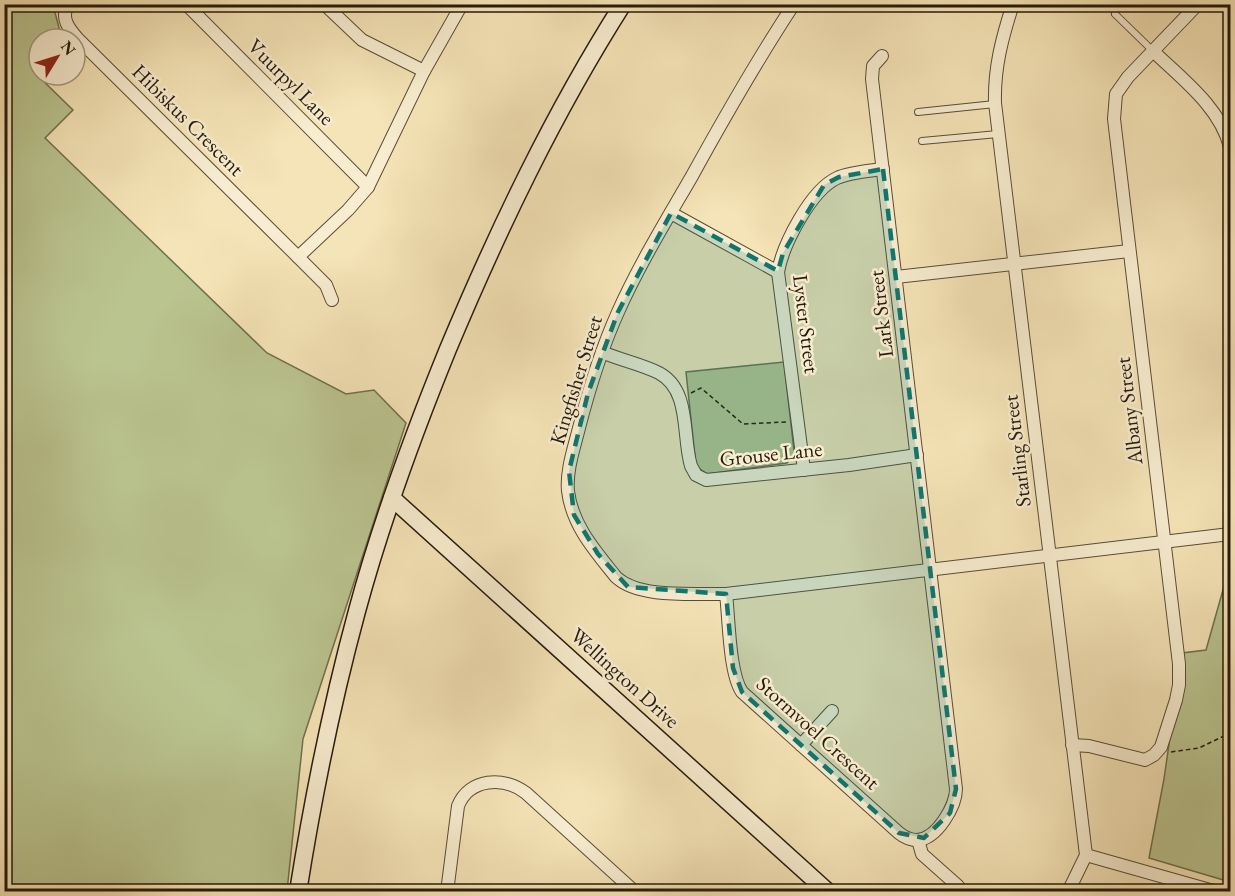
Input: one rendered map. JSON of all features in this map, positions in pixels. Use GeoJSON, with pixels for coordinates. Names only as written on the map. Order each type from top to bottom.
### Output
{"type":"FeatureCollection","features":[{"type":"Feature","properties":{"kind":"main road"},"geometry":{"type":"LineString","coordinates":[[298,891],[317,782],[357,609],[417,425],[492,245],[559,112],[622,4]]}},
{"type":"Feature","properties":{"kind":"main road","name":"Wellington Drive"},"geometry":{"type":"LineString","coordinates":[[392,498],[828,891]]}},
{"type":"Feature","properties":{"kind":"street","name":"Hibiskus Crescent"},"geometry":{"type":"LineString","coordinates":[[68,4],[65,10],[66,21],[78,39],[326,285],[332,300]]}},
{"type":"Feature","properties":{"kind":"street","name":"Vuurpyl Lane"},"geometry":{"type":"LineString","coordinates":[[186,4],[368,187]]}},
{"type":"Feature","properties":{"kind":"street"},"geometry":{"type":"LineString","coordinates":[[324,4],[362,40],[424,71]]}},
{"type":"Feature","properties":{"kind":"street"},"geometry":{"type":"LineString","coordinates":[[298,257],[348,210],[368,187],[424,71],[462,4]]}},
{"type":"Feature","properties":{"kind":"street","name":"Kingfisher Street"},"geometry":{"type":"LineString","coordinates":[[794,4],[637,272],[602,352],[588,393],[569,471],[568,488],[571,506],[579,526],[616,577],[628,586],[664,592],[726,594],[1230,534]]}},
{"type":"Feature","properties":{"kind":"street","name":"Starling Street"},"geometry":{"type":"LineString","coordinates":[[1013,4],[996,64],[995,104],[1086,855]]}},
{"type":"Feature","properties":{"kind":"street","name":"Albany Street"},"geometry":{"type":"LineString","coordinates":[[1158,752],[1176,700],[1179,674],[1114,104],[1116,94],[1128,77],[1198,4]]}},
{"type":"Feature","properties":{"kind":"street"},"geometry":{"type":"LineString","coordinates":[[1153,51],[1210,108],[1224,128],[1230,147]]}},
{"type":"Feature","properties":{"kind":"street","name":"Lark Street"},"geometry":{"type":"LineString","coordinates":[[882,56],[873,66],[872,72],[931,570]]}},
{"type":"Feature","properties":{"kind":"street","name":"Lyster Street"},"geometry":{"type":"LineString","coordinates":[[804,470],[778,272],[783,253],[815,195],[824,185],[839,177],[883,169]]}},
{"type":"Feature","properties":{"kind":"street"},"geometry":{"type":"LineString","coordinates":[[671,213],[778,272]]}},
{"type":"Feature","properties":{"kind":"street"},"geometry":{"type":"LineString","coordinates":[[896,277],[1129,250]]}},
{"type":"Feature","properties":{"kind":"street","name":"Grouse Lane"},"geometry":{"type":"LineString","coordinates":[[602,352],[660,373],[672,383],[681,403],[691,466],[696,474],[706,480],[917,455]]}},
{"type":"Feature","properties":{"kind":"street"},"geometry":{"type":"LineString","coordinates":[[931,570],[956,799],[950,813],[930,835],[918,840],[919,848],[926,859],[958,886]]}},
{"type":"Feature","properties":{"kind":"street","name":"Stormvoel Crescent"},"geometry":{"type":"LineString","coordinates":[[726,594],[737,683],[747,697],[896,831],[918,840]]}},
{"type":"Feature","properties":{"kind":"street"},"geometry":{"type":"LineString","coordinates":[[801,745],[832,711]]}},
{"type":"Feature","properties":{"kind":"street"},"geometry":{"type":"LineString","coordinates":[[1072,745],[1089,746],[1139,760],[1149,759],[1158,752]]}},
{"type":"Feature","properties":{"kind":"street"},"geometry":{"type":"LineString","coordinates":[[447,891],[461,798],[471,789],[493,781],[510,783],[526,793],[635,891]]}},
{"type":"Feature","properties":{"kind":"street"},"geometry":{"type":"LineString","coordinates":[[1068,891],[1086,855],[1183,887],[1217,891]]}},
{"type":"Feature","properties":{"kind":"lane"},"geometry":{"type":"LineString","coordinates":[[1115,14],[1153,51]]}},
{"type":"Feature","properties":{"kind":"lane"},"geometry":{"type":"LineString","coordinates":[[918,112],[995,104]]}},
{"type":"Feature","properties":{"kind":"lane"},"geometry":{"type":"LineString","coordinates":[[922,141],[998,134]]}},
{"type":"Feature","properties":{"kind":"path"},"geometry":{"type":"LineString","coordinates":[[688,394],[701,388],[746,424],[798,420]]}},
{"type":"Feature","properties":{"kind":"path"},"geometry":{"type":"LineString","coordinates":[[1158,752],[1199,748],[1230,733]]}},
{"type":"Feature","properties":{"kind":"highlighted area"},"geometry":{"type":"Polygon","coordinates":[[[883,169],[956,789],[950,813],[924,838],[899,833],[742,692],[733,668],[726,594],[628,587],[598,554],[574,515],[569,471],[588,393],[618,312],[671,213],[778,271],[783,253],[824,185],[839,177],[883,169]]]}},
{"type":"Feature","properties":{"kind":"green space"},"geometry":{"type":"Polygon","coordinates":[[[5,4],[53,5],[59,27],[27,27],[27,87],[49,87],[73,110],[45,138],[267,353],[346,394],[374,390],[406,423],[303,739],[287,891],[5,891],[5,4]]]}},
{"type":"Feature","properties":{"kind":"green space"},"geometry":{"type":"Polygon","coordinates":[[[784,362],[793,456],[787,463],[707,474],[696,466],[686,372],[784,362]]]}},
{"type":"Feature","properties":{"kind":"green space"},"geometry":{"type":"Polygon","coordinates":[[[1230,565],[1230,882],[1149,858],[1164,779],[1182,653],[1206,650],[1230,565]]]}}]}
